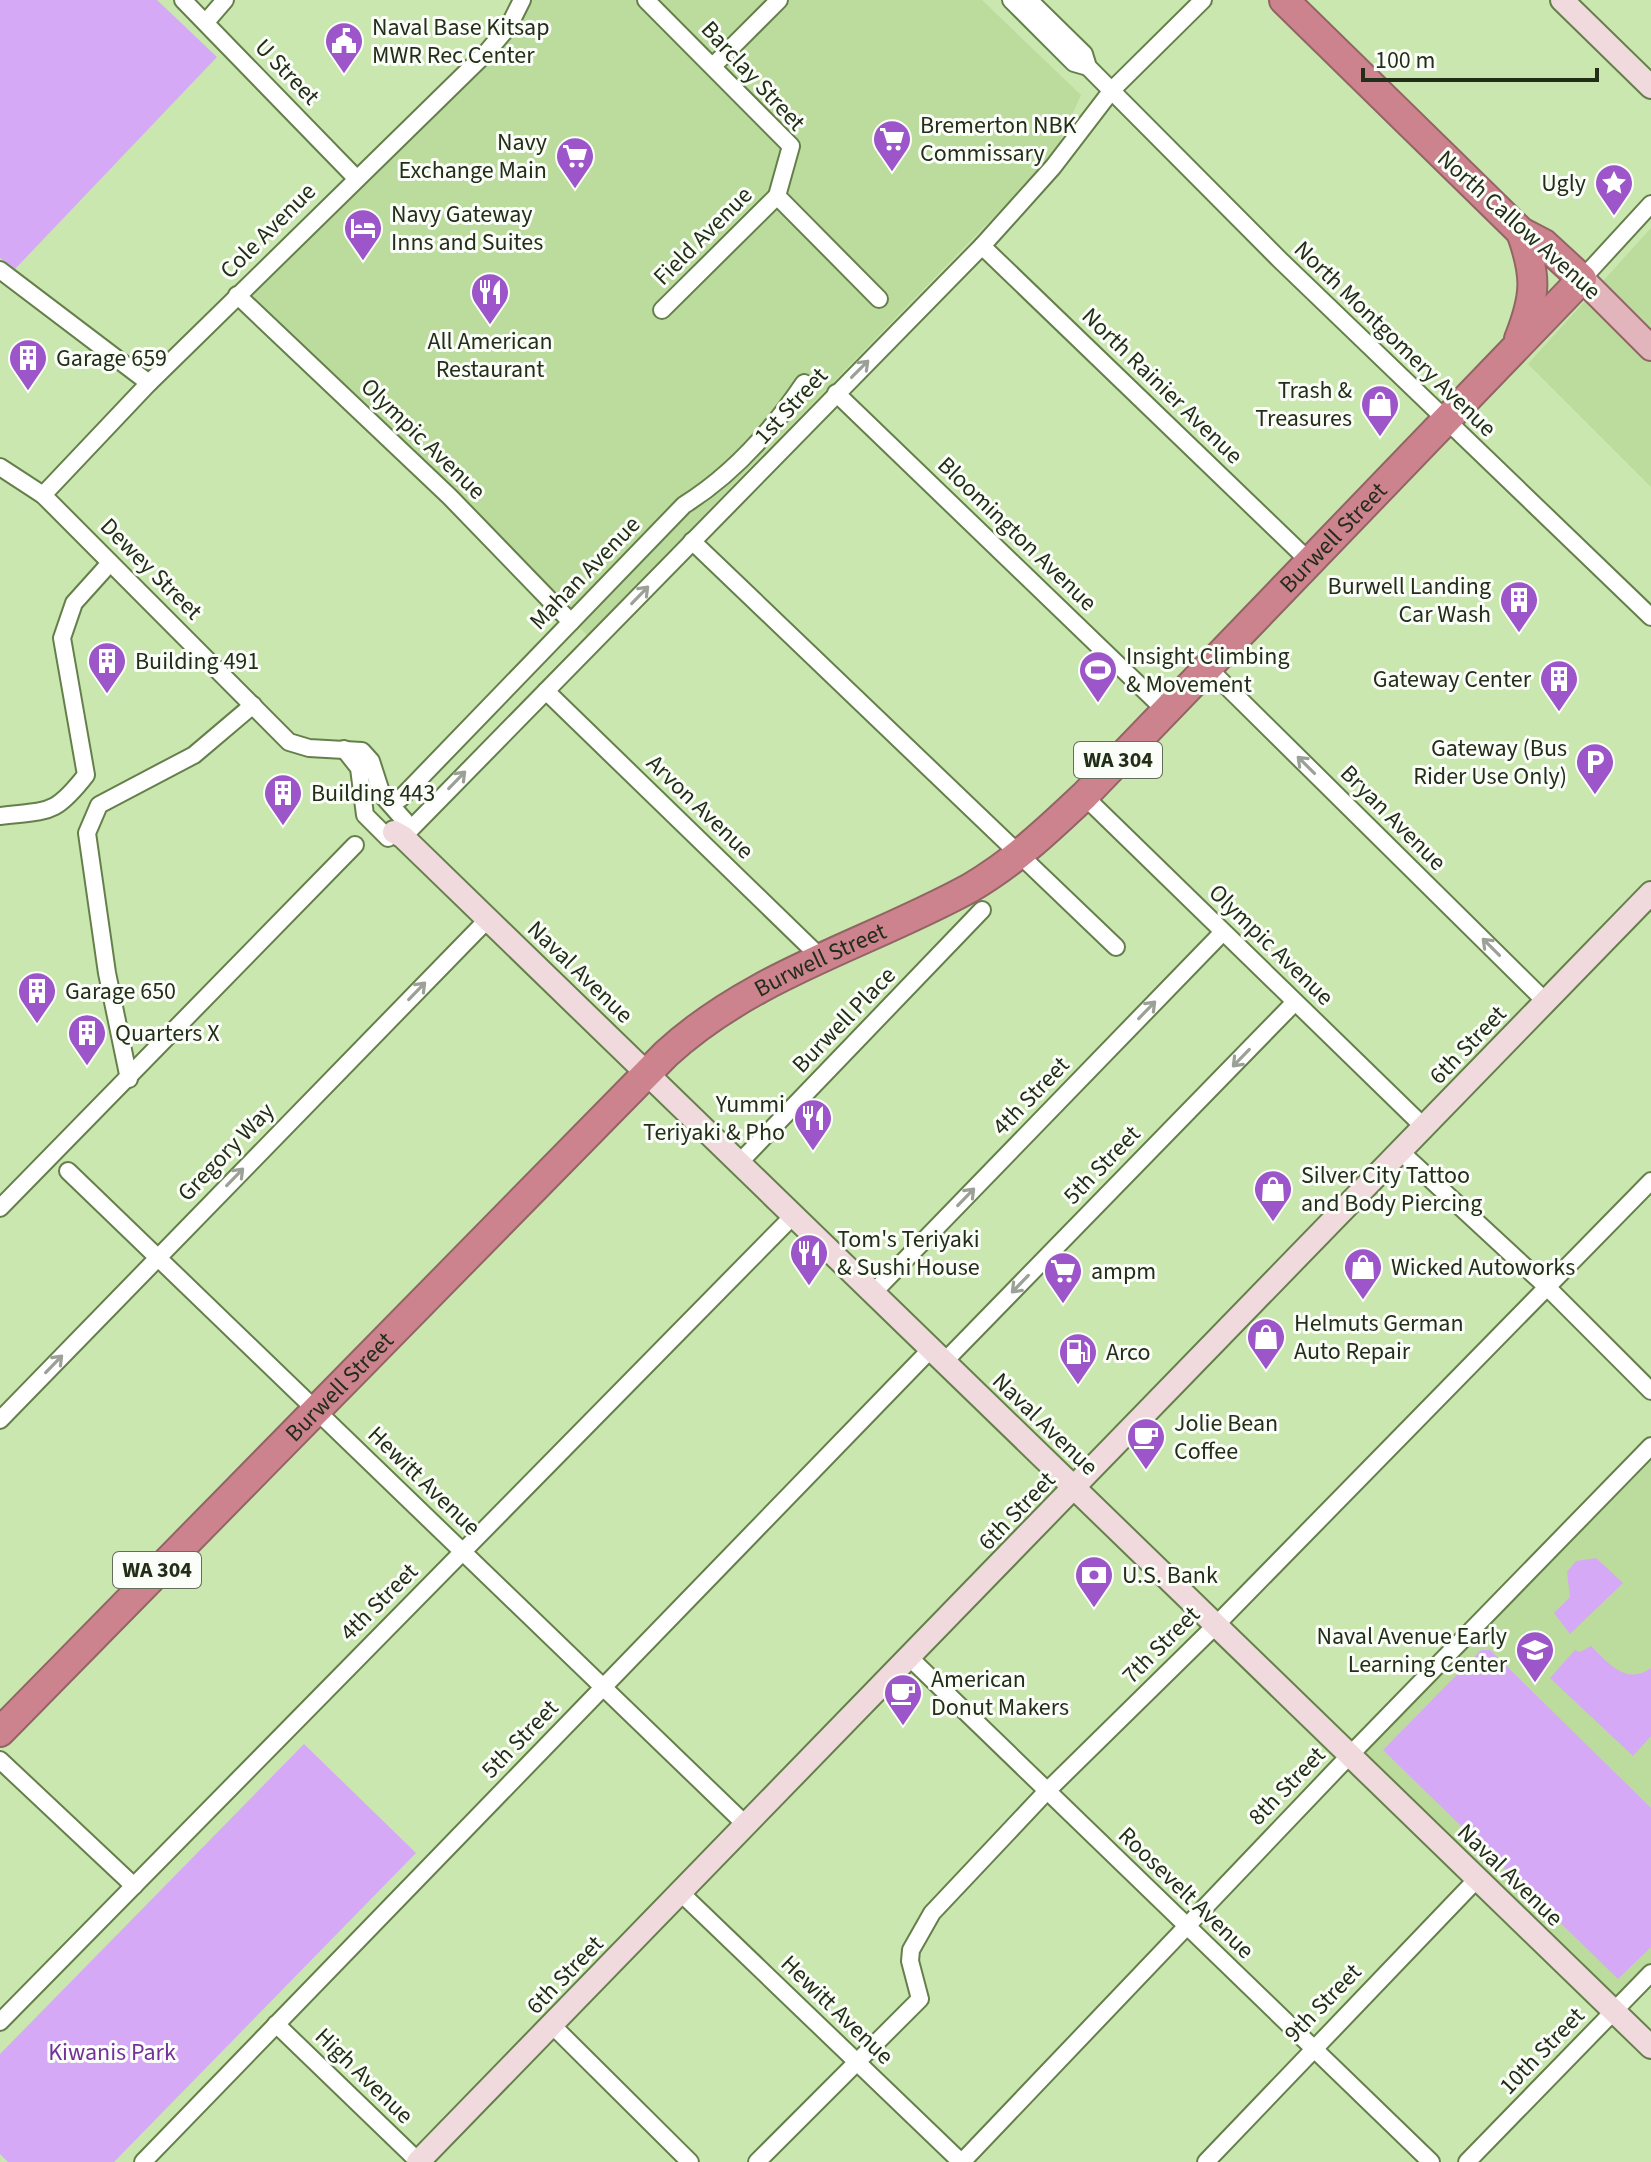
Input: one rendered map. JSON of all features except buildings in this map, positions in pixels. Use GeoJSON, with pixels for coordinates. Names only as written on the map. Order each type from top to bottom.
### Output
{"type":"FeatureCollection","features":[{"type":"Feature","properties":{"kind":"highway","name":"North Callow Avenue"},"geometry":{"type":"LineString","coordinates":[[1284,0],[1521,232],[1544,244],[1582,279]]}},
{"type":"Feature","properties":{"kind":"highway","name":"WA 304"},"geometry":{"type":"LineString","coordinates":[[1516,348],[1534,289],[1531,262],[1521,232]]}},
{"type":"Feature","properties":{"kind":"highway","name":"Burwell Street"},"geometry":{"type":"LineString","coordinates":[[0,1732],[646,1072],[686,1036],[725,1008],[820,957],[951,898],[1020,855],[1084,796],[1582,279]]}},
{"type":"Feature","properties":{"kind":"main road","name":"North Callow Avenue"},"geometry":{"type":"LineString","coordinates":[[1582,279],[1651,348]]}},
{"type":"Feature","properties":{"kind":"street","name":"U Street"},"geometry":{"type":"LineString","coordinates":[[183,0],[356,178]]}},
{"type":"Feature","properties":{"kind":"street"},"geometry":{"type":"LineString","coordinates":[[206,22],[225,0]]}},
{"type":"Feature","properties":{"kind":"street","name":"Cole Avenue"},"geometry":{"type":"LineString","coordinates":[[43,495],[237,295],[503,36],[522,0]]}},
{"type":"Feature","properties":{"kind":"street","name":"Barclay Street"},"geometry":{"type":"LineString","coordinates":[[646,0],[714,65],[791,146],[777,196]]}},
{"type":"Feature","properties":{"kind":"street"},"geometry":{"type":"LineString","coordinates":[[714,65],[779,0]]}},
{"type":"Feature","properties":{"kind":"street"},"geometry":{"type":"LineString","coordinates":[[1011,0],[1074,63],[1088,67]]}},
{"type":"Feature","properties":{"kind":"street"},"geometry":{"type":"LineString","coordinates":[[1029,0],[1084,54],[1088,67]]}},
{"type":"Feature","properties":{"kind":"street","name":"1st Street"},"geometry":{"type":"LineString","coordinates":[[398,826],[546,691],[982,246],[1053,167],[1112,90],[1203,0]]}},
{"type":"Feature","properties":{"kind":"street"},"geometry":{"type":"LineString","coordinates":[[1562,0],[1651,87]]}},
{"type":"Feature","properties":{"kind":"street","name":"North Montgomery Avenue"},"geometry":{"type":"LineString","coordinates":[[1088,67],[1444,421],[1651,617]]}},
{"type":"Feature","properties":{"kind":"street"},"geometry":{"type":"LineString","coordinates":[[777,196],[879,299]]}},
{"type":"Feature","properties":{"kind":"street","name":"Field Avenue"},"geometry":{"type":"LineString","coordinates":[[662,310],[777,196]]}},
{"type":"Feature","properties":{"kind":"street","name":"Burwell Street"},"geometry":{"type":"LineString","coordinates":[[1582,279],[1648,207]]}},
{"type":"Feature","properties":{"kind":"street","name":"North Rainier Avenue"},"geometry":{"type":"LineString","coordinates":[[982,246],[1309,561]]}},
{"type":"Feature","properties":{"kind":"street"},"geometry":{"type":"LineString","coordinates":[[0,270],[149,383]]}},
{"type":"Feature","properties":{"kind":"street","name":"Olympic Avenue"},"geometry":{"type":"LineString","coordinates":[[237,295],[450,497],[571,622]]}},
{"type":"Feature","properties":{"kind":"street","name":"Mahan Avenue"},"geometry":{"type":"LineString","coordinates":[[398,826],[571,622],[684,505],[714,486],[785,411],[804,383]]}},
{"type":"Feature","properties":{"kind":"street","name":"Bloomington Avenue"},"geometry":{"type":"LineString","coordinates":[[836,393],[1165,710]]}},
{"type":"Feature","properties":{"kind":"street","name":"Dewey Street"},"geometry":{"type":"LineString","coordinates":[[3,472],[43,495],[289,742],[309,748],[362,751],[371,761],[377,776],[373,784],[374,811],[398,826]]}},
{"type":"Feature","properties":{"kind":"street"},"geometry":{"type":"LineString","coordinates":[[692,541],[1116,947]]}},
{"type":"Feature","properties":{"kind":"street"},"geometry":{"type":"LineString","coordinates":[[0,816],[54,809],[63,804],[86,775],[62,638],[74,603],[110,563]]}},
{"type":"Feature","properties":{"kind":"street","name":"Bryan Avenue"},"geometry":{"type":"LineString","coordinates":[[1207,667],[1546,1002]]}},
{"type":"Feature","properties":{"kind":"street","name":"Arvon Avenue"},"geometry":{"type":"LineString","coordinates":[[546,691],[820,957]]}},
{"type":"Feature","properties":{"kind":"street"},"geometry":{"type":"LineString","coordinates":[[129,1079],[107,973],[87,833],[99,805],[194,755],[253,705]]}},
{"type":"Feature","properties":{"kind":"street"},"geometry":{"type":"LineString","coordinates":[[344,749],[359,768],[365,815],[398,826]]}},
{"type":"Feature","properties":{"kind":"street","name":"Olympic Avenue"},"geometry":{"type":"LineString","coordinates":[[1084,796],[1425,1128]]}},
{"type":"Feature","properties":{"kind":"street","name":"Naval Avenue"},"geometry":{"type":"LineString","coordinates":[[398,826],[488,919],[1651,2047]]}},
{"type":"Feature","properties":{"kind":"street"},"geometry":{"type":"LineString","coordinates":[[0,1208],[355,845]]}},
{"type":"Feature","properties":{"kind":"street","name":"6th Street"},"geometry":{"type":"LineString","coordinates":[[419,2162],[1651,893]]}},
{"type":"Feature","properties":{"kind":"street","name":"Burwell Place"},"geometry":{"type":"LineString","coordinates":[[739,1163],[982,910]]}},
{"type":"Feature","properties":{"kind":"street","name":"Gregory Way"},"geometry":{"type":"LineString","coordinates":[[0,1420],[488,919]]}},
{"type":"Feature","properties":{"kind":"street","name":"4th Street"},"geometry":{"type":"LineString","coordinates":[[873,1293],[1223,932]]}},
{"type":"Feature","properties":{"kind":"street","name":"5th Street"},"geometry":{"type":"LineString","coordinates":[[143,2162],[603,1687],[1295,1002]]}},
{"type":"Feature","properties":{"kind":"street"},"geometry":{"type":"LineString","coordinates":[[1401,1152],[1548,1288],[1651,1391]]}},
{"type":"Feature","properties":{"kind":"street","name":"Hewitt Avenue"},"geometry":{"type":"LineString","coordinates":[[68,1171],[746,1825]]}},
{"type":"Feature","properties":{"kind":"street","name":"7th Street"},"geometry":{"type":"LineString","coordinates":[[757,2162],[920,1999],[910,1961],[919,1930],[1046,1792],[1215,1626],[1651,1181]]}},
{"type":"Feature","properties":{"kind":"street","name":"4th Street"},"geometry":{"type":"LineString","coordinates":[[0,2022],[793,1216]]}},
{"type":"Feature","properties":{"kind":"street","name":"8th Street"},"geometry":{"type":"LineString","coordinates":[[962,2162],[1349,1756],[1651,1446]]}},
{"type":"Feature","properties":{"kind":"street","name":"Roosevelt Avenue"},"geometry":{"type":"LineString","coordinates":[[910,1658],[1431,2162]]}},
{"type":"Feature","properties":{"kind":"street"},"geometry":{"type":"LineString","coordinates":[[0,1760],[134,1886]]}},
{"type":"Feature","properties":{"kind":"street","name":"9th Street"},"geometry":{"type":"LineString","coordinates":[[1206,2162],[1477,1879]]}},
{"type":"Feature","properties":{"kind":"street","name":"Hewitt Avenue"},"geometry":{"type":"LineString","coordinates":[[681,1893],[962,2162]]}},
{"type":"Feature","properties":{"kind":"street","name":"10th Street"},"geometry":{"type":"LineString","coordinates":[[1467,2162],[1651,1973]]}},
{"type":"Feature","properties":{"kind":"street","name":"High Avenue"},"geometry":{"type":"LineString","coordinates":[[276,2024],[419,2162]]}},
{"type":"Feature","properties":{"kind":"street"},"geometry":{"type":"LineString","coordinates":[[552,2025],[690,2162]]}},
{"type":"Feature","properties":{"kind":"shaded area"},"geometry":{"type":"Polygon","coordinates":[[[522,0],[982,0],[1081,95],[1054,155],[587,635],[237,295],[486,53],[522,0]]]}},
{"type":"Feature","properties":{"kind":"shaded area"},"geometry":{"type":"Polygon","coordinates":[[[1651,228],[1651,487],[1528,364],[1651,228]]]}},
{"type":"Feature","properties":{"kind":"shaded area","name":"Naval Avenue Early Learning Center"},"geometry":{"type":"Polygon","coordinates":[[[1651,1446],[1651,1973],[1614,2011],[1349,1756],[1651,1446]]]}},
{"type":"Feature","properties":{"kind":"green space"},"geometry":{"type":"Polygon","coordinates":[[[0,0],[157,0],[217,57],[15,269],[0,258],[0,0]]]}},
{"type":"Feature","properties":{"kind":"green space"},"geometry":{"type":"Polygon","coordinates":[[[1596,1558],[1623,1583],[1570,1634],[1554,1613],[1570,1597],[1567,1572],[1576,1561],[1596,1558]]]}},
{"type":"Feature","properties":{"kind":"green space"},"geometry":{"type":"Polygon","coordinates":[[[1591,1646],[1610,1665],[1625,1673],[1642,1673],[1651,1668],[1651,1736],[1633,1756],[1550,1678],[1575,1650],[1580,1652],[1591,1646]]]}},
{"type":"Feature","properties":{"kind":"green space"},"geometry":{"type":"Polygon","coordinates":[[[1481,1650],[1490,1650],[1651,1808],[1651,1947],[1618,1979],[1383,1750],[1481,1650]]]}},
{"type":"Feature","properties":{"kind":"green space","name":"Kiwanis Park"},"geometry":{"type":"Polygon","coordinates":[[[304,1744],[416,1853],[114,2162],[8,2162],[0,2154],[0,2054],[304,1744]]]}},
{"type":"Feature","properties":{"kind":"place","name":"Naval Base Kitsap MWR Rec Center"},"geometry":{"type":"Point","coordinates":[344,75]}},
{"type":"Feature","properties":{"kind":"place","name":"Bremerton NBK Commissary"},"geometry":{"type":"Point","coordinates":[892,173]}},
{"type":"Feature","properties":{"kind":"place","name":"Navy Exchange Main"},"geometry":{"type":"Point","coordinates":[575,190]}},
{"type":"Feature","properties":{"kind":"place","name":"Ugly"},"geometry":{"type":"Point","coordinates":[1614,217]}},
{"type":"Feature","properties":{"kind":"place","name":"Navy Gateway Inns and Suites"},"geometry":{"type":"Point","coordinates":[363,262]}},
{"type":"Feature","properties":{"kind":"place","name":"All American Restaurant"},"geometry":{"type":"Point","coordinates":[490,326]}},
{"type":"Feature","properties":{"kind":"place","name":"Garage 659"},"geometry":{"type":"Point","coordinates":[28,392]}},
{"type":"Feature","properties":{"kind":"place","name":"Trash & Treasures"},"geometry":{"type":"Point","coordinates":[1380,438]}},
{"type":"Feature","properties":{"kind":"place","name":"Burwell Landing Car Wash"},"geometry":{"type":"Point","coordinates":[1519,634]}},
{"type":"Feature","properties":{"kind":"place","name":"Building 491"},"geometry":{"type":"Point","coordinates":[107,695]}},
{"type":"Feature","properties":{"kind":"place","name":"Insight Climbing & Movement"},"geometry":{"type":"Point","coordinates":[1098,704]}},
{"type":"Feature","properties":{"kind":"place","name":"Gateway Center"},"geometry":{"type":"Point","coordinates":[1559,713]}},
{"type":"Feature","properties":{"kind":"place","name":"Gateway (Bus Rider Use Only)"},"geometry":{"type":"Point","coordinates":[1595,796]}},
{"type":"Feature","properties":{"kind":"place","name":"Building 443"},"geometry":{"type":"Point","coordinates":[283,827]}},
{"type":"Feature","properties":{"kind":"place","name":"Garage 650"},"geometry":{"type":"Point","coordinates":[37,1025]}},
{"type":"Feature","properties":{"kind":"place","name":"Quarters X"},"geometry":{"type":"Point","coordinates":[87,1067]}},
{"type":"Feature","properties":{"kind":"place","name":"Yummi Teriyaki & Pho"},"geometry":{"type":"Point","coordinates":[813,1152]}},
{"type":"Feature","properties":{"kind":"place","name":"Silver City Tattoo and Body Piercing"},"geometry":{"type":"Point","coordinates":[1273,1223]}},
{"type":"Feature","properties":{"kind":"place","name":"Tom's Teriyaki & Sushi House"},"geometry":{"type":"Point","coordinates":[809,1287]}},
{"type":"Feature","properties":{"kind":"place","name":"Wicked Autoworks"},"geometry":{"type":"Point","coordinates":[1363,1301]}},
{"type":"Feature","properties":{"kind":"place","name":"ampm"},"geometry":{"type":"Point","coordinates":[1063,1305]}},
{"type":"Feature","properties":{"kind":"place","name":"Helmuts German Auto Repair"},"geometry":{"type":"Point","coordinates":[1266,1371]}},
{"type":"Feature","properties":{"kind":"place","name":"Arco"},"geometry":{"type":"Point","coordinates":[1078,1386]}},
{"type":"Feature","properties":{"kind":"place","name":"Jolie Bean Coffee"},"geometry":{"type":"Point","coordinates":[1146,1471]}},
{"type":"Feature","properties":{"kind":"place","name":"U.S. Bank"},"geometry":{"type":"Point","coordinates":[1094,1609]}},
{"type":"Feature","properties":{"kind":"place","name":"Naval Avenue Early Learning Center"},"geometry":{"type":"Point","coordinates":[1535,1684]}},
{"type":"Feature","properties":{"kind":"place","name":"American Donut Makers"},"geometry":{"type":"Point","coordinates":[903,1727]}}]}
